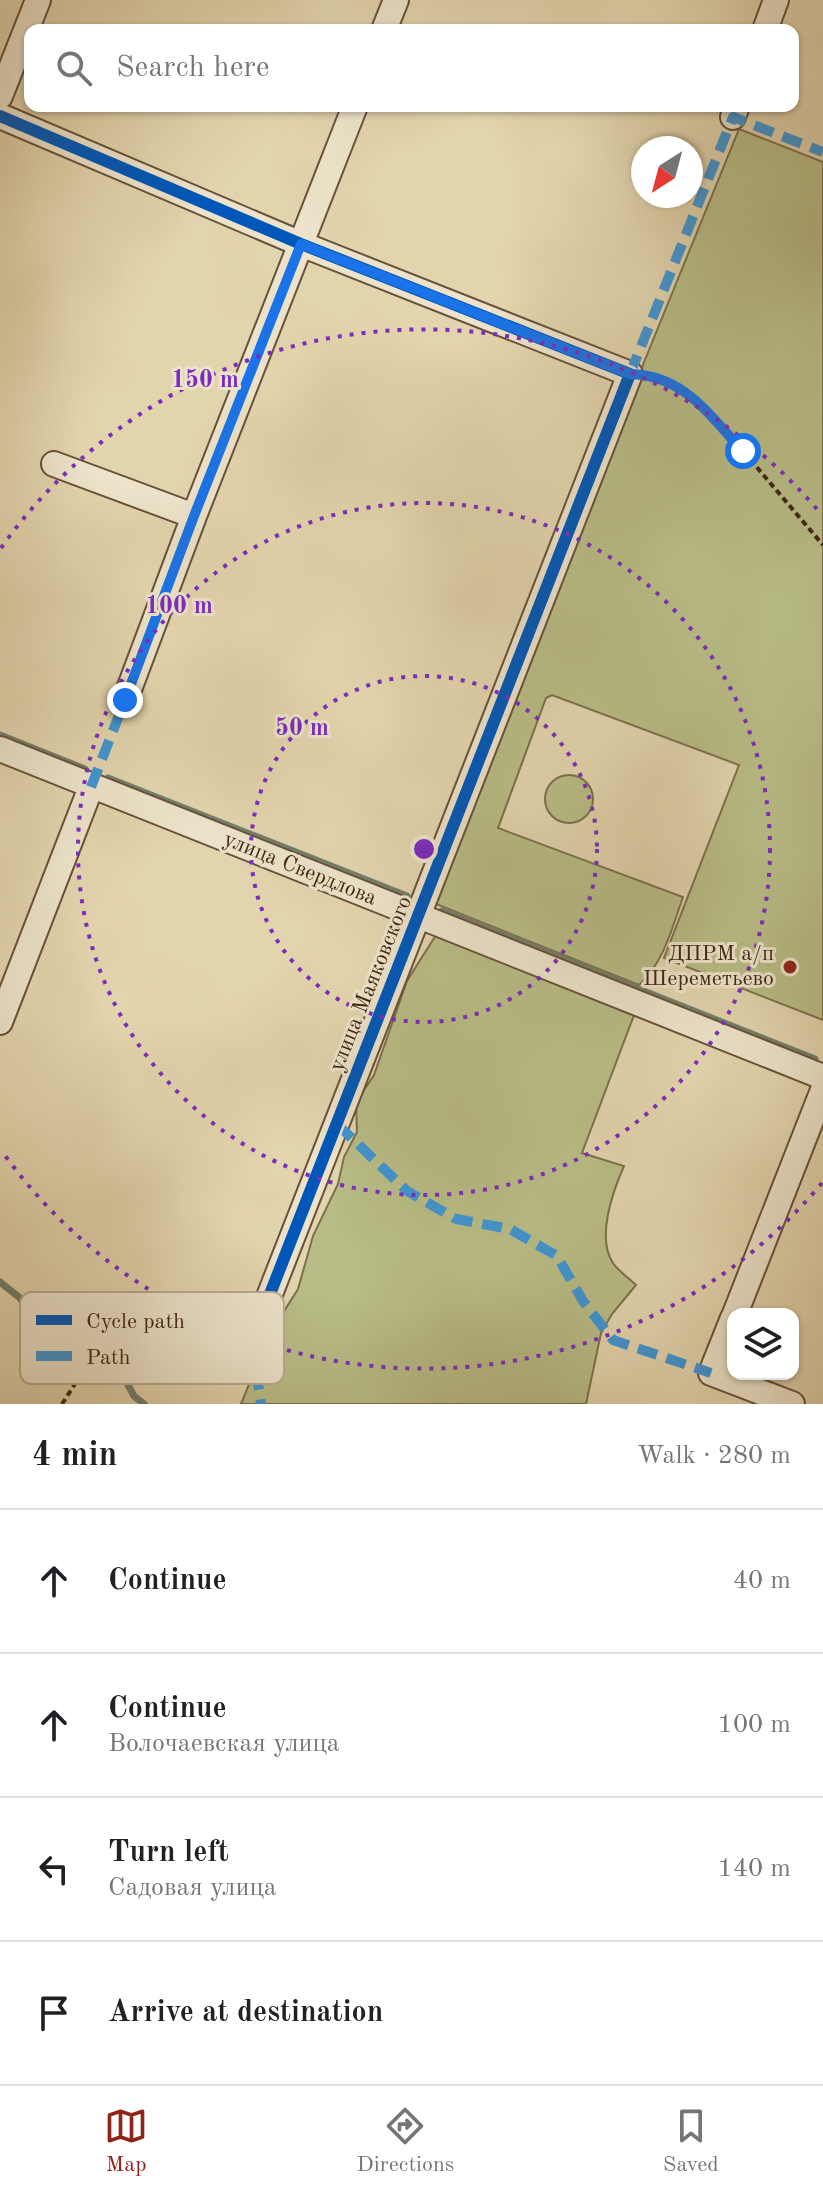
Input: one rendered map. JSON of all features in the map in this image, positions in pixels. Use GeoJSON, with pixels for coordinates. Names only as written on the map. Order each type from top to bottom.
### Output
{"type":"FeatureCollection","features":[{"type":"Feature","properties":{"kind":"street"},"geometry":{"type":"LineString","coordinates":[[28,24],[38,0]]}},
{"type":"Feature","properties":{"kind":"street"},"geometry":{"type":"LineString","coordinates":[[386,24],[396,0]]}},
{"type":"Feature","properties":{"kind":"street"},"geometry":{"type":"LineString","coordinates":[[767,24],[776,0]]}},
{"type":"Feature","properties":{"kind":"street"},"geometry":{"type":"LineString","coordinates":[[0,96],[24,35]]}},
{"type":"Feature","properties":{"kind":"street"},"geometry":{"type":"LineString","coordinates":[[125,700],[353,112]]}},
{"type":"Feature","properties":{"kind":"street"},"geometry":{"type":"LineString","coordinates":[[0,116],[301,244],[630,374]]}},
{"type":"Feature","properties":{"kind":"street","name":"улица Маяковского"},"geometry":{"type":"LineString","coordinates":[[271,1292],[630,374]]}},
{"type":"Feature","properties":{"kind":"street"},"geometry":{"type":"LineString","coordinates":[[54,464],[194,516]]}},
{"type":"Feature","properties":{"kind":"street","name":"улица Свердлова"},"geometry":{"type":"LineString","coordinates":[[0,749],[823,1077]]}},
{"type":"Feature","properties":{"kind":"street"},"geometry":{"type":"LineString","coordinates":[[0,1022],[91,787]]}},
{"type":"Feature","properties":{"kind":"street"},"geometry":{"type":"LineString","coordinates":[[737,1308],[823,1090]]}},
{"type":"Feature","properties":{"kind":"street"},"geometry":{"type":"LineString","coordinates":[[727,1333],[711,1373],[727,1379]]}},
{"type":"Feature","properties":{"kind":"street"},"geometry":{"type":"LineString","coordinates":[[729,1380],[792,1404]]}},
{"type":"Feature","properties":{"kind":"path"},"geometry":{"type":"LineString","coordinates":[[630,374],[666,380],[690,396],[743,451],[823,545]]}},
{"type":"Feature","properties":{"kind":"path"},"geometry":{"type":"LineString","coordinates":[[63,1402],[75,1384]]}},
{"type":"Feature","properties":{"kind":"green space"},"geometry":{"type":"Polygon","coordinates":[[[739,129],[823,162],[823,1020],[664,958],[739,765],[552,695],[546,698],[498,828],[683,897],[655,966],[639,985],[431,902],[616,431],[739,129]]]}},
{"type":"Feature","properties":{"kind":"green space"},"geometry":{"type":"Polygon","coordinates":[[[569,775],[578,776],[586,782],[592,790],[592,808],[586,816],[578,822],[569,823],[560,822],[552,816],[546,808],[545,799],[546,790],[552,782],[560,776],[569,775]]]}},
{"type":"Feature","properties":{"kind":"green space"},"geometry":{"type":"Polygon","coordinates":[[[436,935],[634,1015],[582,1153],[624,1166],[611,1201],[606,1241],[613,1263],[636,1285],[601,1333],[586,1404],[241,1404],[249,1384],[284,1384],[284,1311],[298,1289],[313,1236],[338,1184],[344,1157],[357,1132],[356,1102],[374,1075],[407,981],[436,935]]]}},
{"type":"Feature","properties":{"kind":"waterway"},"geometry":{"type":"LineString","coordinates":[[0,735],[85,769]]}},
{"type":"Feature","properties":{"kind":"waterway"},"geometry":{"type":"LineString","coordinates":[[108,778],[407,896]]}},
{"type":"Feature","properties":{"kind":"waterway"},"geometry":{"type":"LineString","coordinates":[[442,911],[815,1059]]}},
{"type":"Feature","properties":{"kind":"waterway"},"geometry":{"type":"LineString","coordinates":[[0,1282],[20,1298]]}},
{"type":"Feature","properties":{"kind":"waterway"},"geometry":{"type":"LineString","coordinates":[[128,1384],[134,1396],[144,1404]]}},
{"type":"Feature","properties":{"kind":"marked path"},"geometry":{"type":"LineString","coordinates":[[630,374],[733,117],[823,152]]}},
{"type":"Feature","properties":{"kind":"marked path"},"geometry":{"type":"LineString","coordinates":[[91,787],[125,700]]}},
{"type":"Feature","properties":{"kind":"marked path"},"geometry":{"type":"LineString","coordinates":[[337,1124],[407,1191],[456,1219],[510,1229],[557,1256],[583,1301],[613,1340],[711,1373]]}},
{"type":"Feature","properties":{"kind":"marked path"},"geometry":{"type":"LineString","coordinates":[[258,1384],[261,1404]]}},
{"type":"Feature","properties":{"kind":"cycle path"},"geometry":{"type":"LineString","coordinates":[[0,116],[301,244],[630,374],[271,1292]]}},
{"type":"Feature","properties":{"kind":"place","name":"ДПРМ а/п Шереметьево"},"geometry":{"type":"Point","coordinates":[790,967]}},
{"type":"Feature","properties":{"kind":"route"},"geometry":{"type":"LineString","coordinates":[[125,700],[301,244],[630,374],[666,380],[690,396],[743,451]]}}]}
